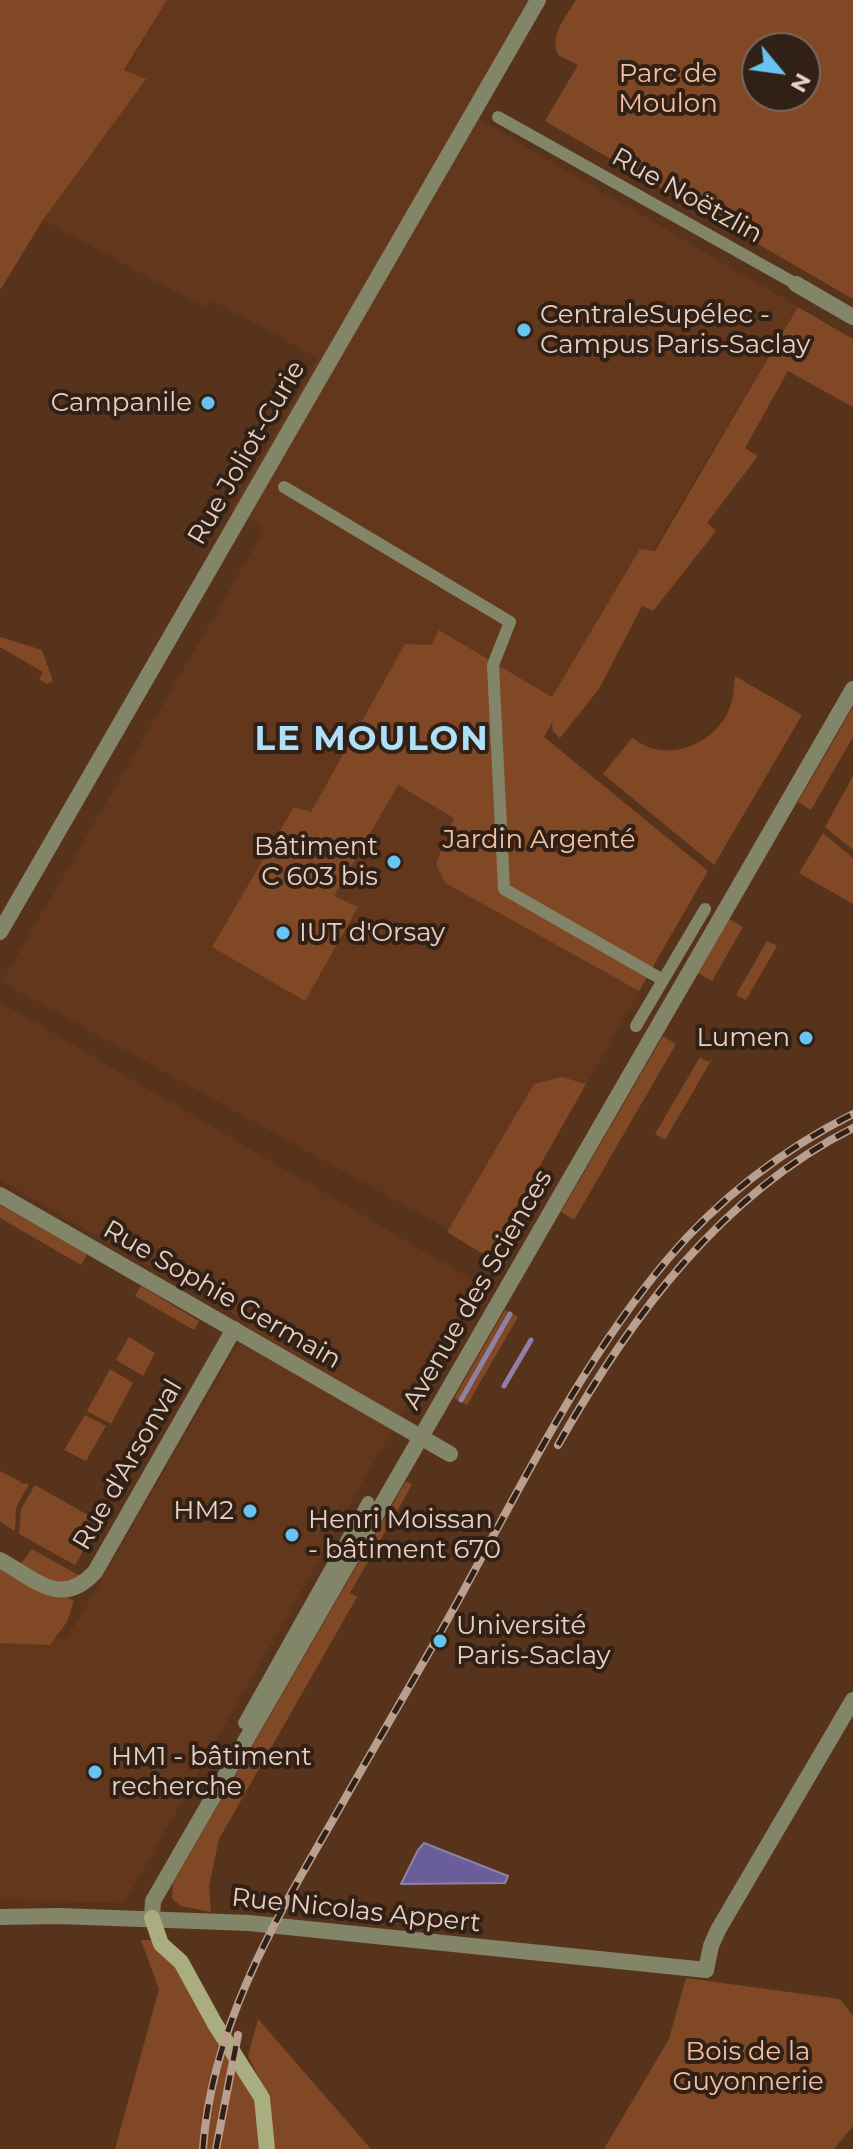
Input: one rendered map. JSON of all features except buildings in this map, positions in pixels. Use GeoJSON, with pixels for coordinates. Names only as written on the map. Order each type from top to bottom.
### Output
{"type":"FeatureCollection","features":[{"type":"Feature","properties":{"kind":"main road"},"geometry":{"type":"LineString","coordinates":[[152,1918],[161,1944],[181,1962],[215,2024],[262,2098],[267,2149]]}},
{"type":"Feature","properties":{"kind":"street","name":"Rue Joliot-Curie"},"geometry":{"type":"LineString","coordinates":[[0,932],[538,0]]}},
{"type":"Feature","properties":{"kind":"street","name":"Rue Noëtzlin"},"geometry":{"type":"LineString","coordinates":[[498,117],[853,317]]}},
{"type":"Feature","properties":{"kind":"street"},"geometry":{"type":"LineString","coordinates":[[284,487],[510,622],[493,665],[504,889],[662,989]]}},
{"type":"Feature","properties":{"kind":"street","name":"Avenue des Sciences"},"geometry":{"type":"LineString","coordinates":[[152,1918],[153,1901],[853,689]]}},
{"type":"Feature","properties":{"kind":"street"},"geometry":{"type":"LineString","coordinates":[[636,1026],[662,989],[705,909]]}},
{"type":"Feature","properties":{"kind":"street","name":"Rue Sophie Germain"},"geometry":{"type":"LineString","coordinates":[[0,1195],[450,1454]]}},
{"type":"Feature","properties":{"kind":"street","name":"Rue d'Arsonval"},"geometry":{"type":"LineString","coordinates":[[0,1560],[58,1592],[74,1589],[87,1580],[95,1572],[234,1329]]}},
{"type":"Feature","properties":{"kind":"street"},"geometry":{"type":"LineString","coordinates":[[244,1723],[368,1502]]}},
{"type":"Feature","properties":{"kind":"street","name":"Rue Nicolas Appert"},"geometry":{"type":"LineString","coordinates":[[0,1917],[152,1918],[249,1923],[706,1970],[718,1930],[853,1700]]}},
{"type":"Feature","properties":{"kind":"shaded area"},"geometry":{"type":"Polygon","coordinates":[[[166,0],[539,0],[472,115],[798,307],[562,703],[440,630],[431,646],[455,818],[436,864],[445,883],[639,991],[491,1253],[2,982],[265,529],[232,508],[318,358],[210,299],[204,307],[43,220],[166,0]]]}},
{"type":"Feature","properties":{"kind":"shaded area"},"geometry":{"type":"Polygon","coordinates":[[[0,1002],[476,1282],[124,1903],[0,1899],[0,1639],[67,1639],[250,1323],[0,1180],[0,1002]]]}},
{"type":"Feature","properties":{"kind":"shaded area"},"geometry":{"type":"Polygon","coordinates":[[[424,1843],[508,1876],[505,1883],[401,1884],[424,1843]]]}},
{"type":"Feature","properties":{"kind":"green space"},"geometry":{"type":"Polygon","coordinates":[[[0,0],[167,0],[124,70],[146,79],[43,220],[0,290],[0,0]]]}},
{"type":"Feature","properties":{"kind":"green space","name":"Parc de Moulon"},"geometry":{"type":"Polygon","coordinates":[[[576,0],[853,0],[853,299],[545,121],[578,65],[558,55],[557,33],[576,0]]]}},
{"type":"Feature","properties":{"kind":"green space","name":"Jardin Argenté"},"geometry":{"type":"Polygon","coordinates":[[[798,307],[853,339],[853,407],[788,371],[745,448],[758,456],[707,523],[716,531],[653,611],[642,606],[599,689],[560,738],[553,731],[552,723],[544,737],[708,871],[639,991],[445,883],[436,864],[454,818],[398,785],[334,896],[358,907],[305,1001],[212,947],[294,807],[311,812],[405,644],[431,645],[439,630],[552,697],[640,549],[655,551],[798,307]]]}},
{"type":"Feature","properties":{"kind":"green space"},"geometry":{"type":"Polygon","coordinates":[[[0,637],[42,650],[53,681],[47,684],[39,679],[43,672],[0,647],[0,637]]]}},
{"type":"Feature","properties":{"kind":"green space"},"geometry":{"type":"Polygon","coordinates":[[[735,676],[802,715],[714,865],[603,774],[632,738],[651,748],[666,750],[677,750],[700,742],[725,718],[733,696],[735,676]]]}},
{"type":"Feature","properties":{"kind":"green space"},"geometry":{"type":"Polygon","coordinates":[[[853,707],[853,737],[811,810],[798,802],[853,707]]]}},
{"type":"Feature","properties":{"kind":"green space"},"geometry":{"type":"Polygon","coordinates":[[[853,776],[853,850],[825,827],[853,776]]]}},
{"type":"Feature","properties":{"kind":"green space"},"geometry":{"type":"Polygon","coordinates":[[[823,833],[853,858],[853,904],[799,873],[823,833]]]}},
{"type":"Feature","properties":{"kind":"green space"},"geometry":{"type":"Polygon","coordinates":[[[729,919],[743,927],[712,981],[698,973],[729,919]]]}},
{"type":"Feature","properties":{"kind":"green space"},"geometry":{"type":"Polygon","coordinates":[[[767,941],[777,946],[746,1000],[736,995],[767,941]]]}},
{"type":"Feature","properties":{"kind":"green space"},"geometry":{"type":"Polygon","coordinates":[[[663,1036],[676,1044],[574,1220],[561,1212],[663,1036]]]}},
{"type":"Feature","properties":{"kind":"green space"},"geometry":{"type":"Polygon","coordinates":[[[700,1057],[708,1062],[712,1059],[665,1140],[655,1134],[700,1057]]]}},
{"type":"Feature","properties":{"kind":"green space"},"geometry":{"type":"Polygon","coordinates":[[[562,1077],[586,1084],[488,1257],[447,1232],[534,1084],[562,1077]]]}},
{"type":"Feature","properties":{"kind":"green space"},"geometry":{"type":"Polygon","coordinates":[[[0,1205],[87,1254],[81,1265],[0,1218],[0,1205]]]}},
{"type":"Feature","properties":{"kind":"green space"},"geometry":{"type":"Polygon","coordinates":[[[141,1286],[199,1321],[194,1330],[135,1296],[141,1286]]]}},
{"type":"Feature","properties":{"kind":"green space"},"geometry":{"type":"Polygon","coordinates":[[[505,1310],[518,1317],[467,1405],[454,1398],[505,1310]]]}},
{"type":"Feature","properties":{"kind":"green space"},"geometry":{"type":"Polygon","coordinates":[[[129,1337],[155,1353],[143,1376],[116,1360],[129,1337]]]}},
{"type":"Feature","properties":{"kind":"green space"},"geometry":{"type":"Polygon","coordinates":[[[110,1369],[133,1383],[111,1424],[87,1411],[110,1369]]]}},
{"type":"Feature","properties":{"kind":"green space"},"geometry":{"type":"Polygon","coordinates":[[[85,1415],[106,1426],[86,1461],[64,1450],[85,1415]]]}},
{"type":"Feature","properties":{"kind":"green space"},"geometry":{"type":"Polygon","coordinates":[[[0,1471],[21,1482],[13,1491],[21,1483],[29,1484],[16,1508],[15,1531],[0,1522],[0,1471]]]}},
{"type":"Feature","properties":{"kind":"green space"},"geometry":{"type":"Polygon","coordinates":[[[406,1481],[412,1485],[350,1593],[357,1597],[219,1839],[209,1886],[211,1912],[181,1906],[172,1899],[173,1883],[406,1481]]]}},
{"type":"Feature","properties":{"kind":"green space"},"geometry":{"type":"Polygon","coordinates":[[[35,1485],[100,1522],[75,1565],[19,1534],[21,1509],[35,1485]]]}},
{"type":"Feature","properties":{"kind":"green space"},"geometry":{"type":"Polygon","coordinates":[[[32,1549],[87,1580],[59,1593],[74,1601],[67,1622],[50,1645],[0,1643],[0,1560],[17,1569],[32,1549]]]}},
{"type":"Feature","properties":{"kind":"green space"},"geometry":{"type":"Polygon","coordinates":[[[141,1940],[155,1940],[178,1964],[260,2099],[264,2149],[115,2149],[159,1989],[141,1940]]]}},
{"type":"Feature","properties":{"kind":"green space","name":"Bois de la Guyonnerie"},"geometry":{"type":"Polygon","coordinates":[[[686,1978],[840,1999],[853,2016],[853,2126],[834,2149],[604,2149],[669,2039],[686,1978]]]}},
{"type":"Feature","properties":{"kind":"green space"},"geometry":{"type":"Polygon","coordinates":[[[258,2019],[371,2149],[272,2149],[267,2095],[248,2056],[258,2019]]]}},
{"type":"Feature","properties":{"kind":"waterway"},"geometry":{"type":"LineString","coordinates":[[461,1400],[510,1314]]}},
{"type":"Feature","properties":{"kind":"waterway"},"geometry":{"type":"LineString","coordinates":[[504,1386],[531,1340]]}},
{"type":"Feature","properties":{"kind":"railway"},"geometry":{"type":"LineString","coordinates":[[203,2149],[208,2105],[218,2063],[231,2021],[266,1940],[573,1394],[633,1303],[686,1238],[752,1178],[801,1143],[853,1114]]}},
{"type":"Feature","properties":{"kind":"railway"},"geometry":{"type":"LineString","coordinates":[[558,1445],[616,1351],[648,1307],[720,1224],[761,1188],[805,1156],[853,1128]]}},
{"type":"Feature","properties":{"kind":"railway"},"geometry":{"type":"LineString","coordinates":[[216,2149],[238,2035]]}},
{"type":"Feature","properties":{"kind":"place","name":"CentraleSupélec - Campus Paris-Saclay"},"geometry":{"type":"Point","coordinates":[524,330]}},
{"type":"Feature","properties":{"kind":"place","name":"Campanile"},"geometry":{"type":"Point","coordinates":[208,403]}},
{"type":"Feature","properties":{"kind":"place","name":"Bâtiment C 603 bis"},"geometry":{"type":"Point","coordinates":[394,862]}},
{"type":"Feature","properties":{"kind":"place","name":"IUT d'Orsay"},"geometry":{"type":"Point","coordinates":[283,933]}},
{"type":"Feature","properties":{"kind":"place","name":"Lumen"},"geometry":{"type":"Point","coordinates":[806,1038]}},
{"type":"Feature","properties":{"kind":"place","name":"HM2"},"geometry":{"type":"Point","coordinates":[250,1511]}},
{"type":"Feature","properties":{"kind":"place","name":"Henri Moissan - bâtiment 670"},"geometry":{"type":"Point","coordinates":[292,1535]}},
{"type":"Feature","properties":{"kind":"place","name":"Université Paris-Saclay"},"geometry":{"type":"Point","coordinates":[440,1641]}},
{"type":"Feature","properties":{"kind":"place","name":"HM1 - bâtiment recherche"},"geometry":{"type":"Point","coordinates":[95,1772]}},
{"type":"Feature","properties":{"kind":"district","name":"LE MOULON"},"geometry":{"type":"Point","coordinates":[372,740]}}]}
